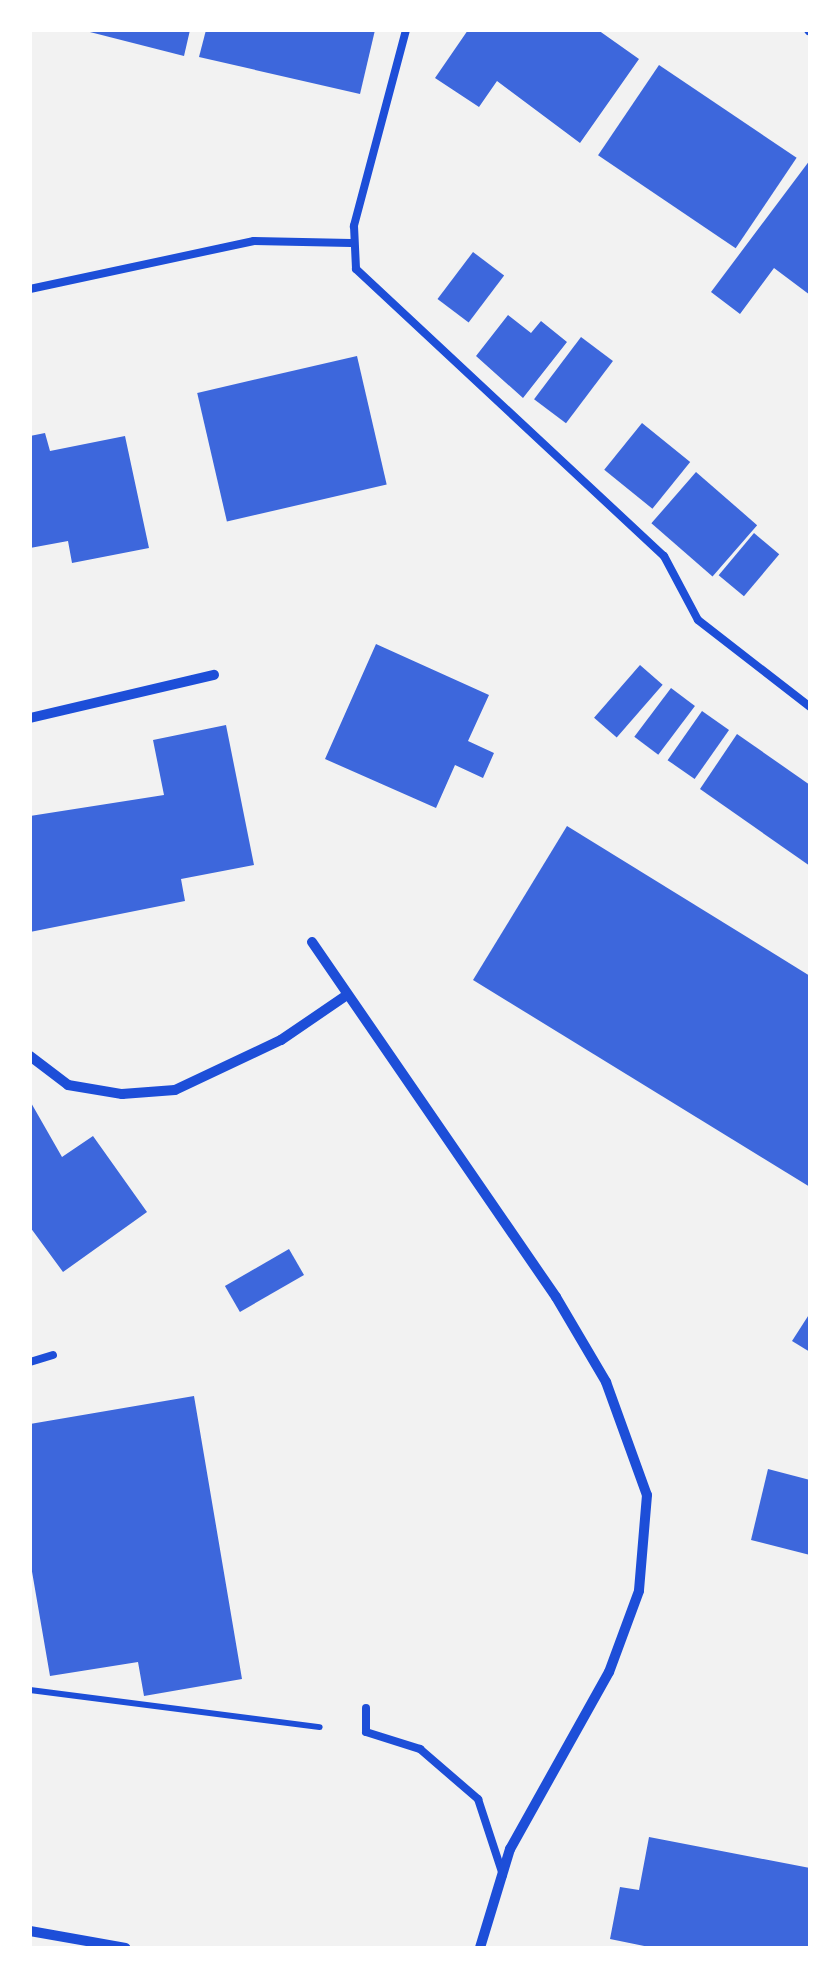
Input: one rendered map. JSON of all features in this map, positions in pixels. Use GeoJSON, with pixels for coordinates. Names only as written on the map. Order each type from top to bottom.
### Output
{"type":"FeatureCollection","features":[{"type":"Feature","properties":{"kind":"street"},"geometry":{"type":"LineString","coordinates":[[30,718],[214,675]]}},
{"type":"Feature","properties":{"kind":"street"},"geometry":{"type":"LineString","coordinates":[[312,942],[556,1297],[606,1382],[647,1495],[638,1592],[609,1672],[543,1783],[503,1875],[480,1948]]}},
{"type":"Feature","properties":{"kind":"street"},"geometry":{"type":"LineString","coordinates":[[30,1056],[68,1086],[122,1094],[175,1090],[281,1040],[347,995]]}},
{"type":"Feature","properties":{"kind":"street"},"geometry":{"type":"LineString","coordinates":[[30,1931],[52,1944],[126,1948]]}},
{"type":"Feature","properties":{"kind":"lane"},"geometry":{"type":"LineString","coordinates":[[406,30],[351,243],[352,260],[366,283],[664,556],[698,620],[810,707]]}},
{"type":"Feature","properties":{"kind":"lane"},"geometry":{"type":"LineString","coordinates":[[30,289],[254,241],[351,243]]}},
{"type":"Feature","properties":{"kind":"lane"},"geometry":{"type":"LineString","coordinates":[[30,1362],[53,1355]]}},
{"type":"Feature","properties":{"kind":"lane"},"geometry":{"type":"LineString","coordinates":[[366,1708],[366,1732],[420,1750],[478,1799],[503,1875]]}},
{"type":"Feature","properties":{"kind":"path"},"geometry":{"type":"LineString","coordinates":[[30,1690],[366,1732]]}},
{"type":"Feature","properties":{"kind":"building"},"geometry":{"type":"Polygon","coordinates":[[[82,30],[190,30],[184,56],[82,30]]]}},
{"type":"Feature","properties":{"kind":"building"},"geometry":{"type":"Polygon","coordinates":[[[206,30],[375,30],[360,94],[199,57],[206,30]]]}},
{"type":"Feature","properties":{"kind":"building"},"geometry":{"type":"Polygon","coordinates":[[[468,30],[598,30],[639,59],[580,143],[497,81],[479,107],[435,78],[468,30]]]}},
{"type":"Feature","properties":{"kind":"building"},"geometry":{"type":"Polygon","coordinates":[[[659,65],[797,158],[736,248],[598,155],[659,65]]]}},
{"type":"Feature","properties":{"kind":"building"},"geometry":{"type":"Polygon","coordinates":[[[810,160],[810,295],[774,268],[740,314],[711,292],[810,160]]]}},
{"type":"Feature","properties":{"kind":"building"},"geometry":{"type":"Polygon","coordinates":[[[473,252],[504,275],[469,323],[437,299],[473,252]]]}},
{"type":"Feature","properties":{"kind":"building"},"geometry":{"type":"Polygon","coordinates":[[[508,315],[531,333],[541,321],[567,342],[523,398],[476,356],[508,315]]]}},
{"type":"Feature","properties":{"kind":"building"},"geometry":{"type":"Polygon","coordinates":[[[581,337],[613,361],[566,423],[534,399],[581,337]]]}},
{"type":"Feature","properties":{"kind":"building"},"geometry":{"type":"Polygon","coordinates":[[[357,356],[387,485],[227,522],[197,393],[357,356]]]}},
{"type":"Feature","properties":{"kind":"building"},"geometry":{"type":"Polygon","coordinates":[[[642,423],[690,462],[652,509],[604,470],[642,423]]]}},
{"type":"Feature","properties":{"kind":"building"},"geometry":{"type":"Polygon","coordinates":[[[45,433],[50,451],[125,436],[149,548],[72,563],[68,541],[30,548],[30,436],[45,433]]]}},
{"type":"Feature","properties":{"kind":"building"},"geometry":{"type":"Polygon","coordinates":[[[696,472],[757,525],[713,576],[651,523],[696,472]]]}},
{"type":"Feature","properties":{"kind":"building"},"geometry":{"type":"Polygon","coordinates":[[[754,533],[779,554],[744,596],[719,575],[754,533]]]}},
{"type":"Feature","properties":{"kind":"building"},"geometry":{"type":"Polygon","coordinates":[[[376,644],[489,695],[468,741],[494,753],[483,778],[455,765],[436,808],[325,759],[376,644]]]}},
{"type":"Feature","properties":{"kind":"building"},"geometry":{"type":"Polygon","coordinates":[[[640,665],[663,685],[617,738],[594,718],[640,665]]]}},
{"type":"Feature","properties":{"kind":"building"},"geometry":{"type":"Polygon","coordinates":[[[671,688],[695,706],[658,755],[634,737],[671,688]]]}},
{"type":"Feature","properties":{"kind":"building"},"geometry":{"type":"Polygon","coordinates":[[[702,711],[729,730],[695,779],[668,760],[702,711]]]}},
{"type":"Feature","properties":{"kind":"building"},"geometry":{"type":"Polygon","coordinates":[[[226,725],[254,865],[181,879],[185,901],[30,932],[30,816],[164,795],[153,740],[226,725]]]}},
{"type":"Feature","properties":{"kind":"building"},"geometry":{"type":"Polygon","coordinates":[[[737,734],[810,785],[810,866],[700,789],[737,734]]]}},
{"type":"Feature","properties":{"kind":"building"},"geometry":{"type":"Polygon","coordinates":[[[567,826],[810,976],[810,1187],[473,980],[567,826]]]}},
{"type":"Feature","properties":{"kind":"building"},"geometry":{"type":"Polygon","coordinates":[[[30,1101],[62,1157],[93,1136],[147,1212],[63,1272],[30,1227],[30,1101]]]}},
{"type":"Feature","properties":{"kind":"building"},"geometry":{"type":"Polygon","coordinates":[[[289,1249],[304,1275],[240,1312],[225,1286],[289,1249]]]}},
{"type":"Feature","properties":{"kind":"building"},"geometry":{"type":"Polygon","coordinates":[[[810,1313],[810,1352],[792,1341],[810,1313]]]}},
{"type":"Feature","properties":{"kind":"building"},"geometry":{"type":"Polygon","coordinates":[[[194,1396],[242,1679],[144,1696],[138,1662],[50,1676],[30,1560],[30,1424],[194,1396]]]}},
{"type":"Feature","properties":{"kind":"building"},"geometry":{"type":"Polygon","coordinates":[[[768,1469],[810,1480],[810,1555],[751,1540],[768,1469]]]}},
{"type":"Feature","properties":{"kind":"building"},"geometry":{"type":"Polygon","coordinates":[[[649,1837],[810,1868],[810,1948],[654,1948],[610,1939],[620,1887],[639,1890],[649,1837]]]}}]}
